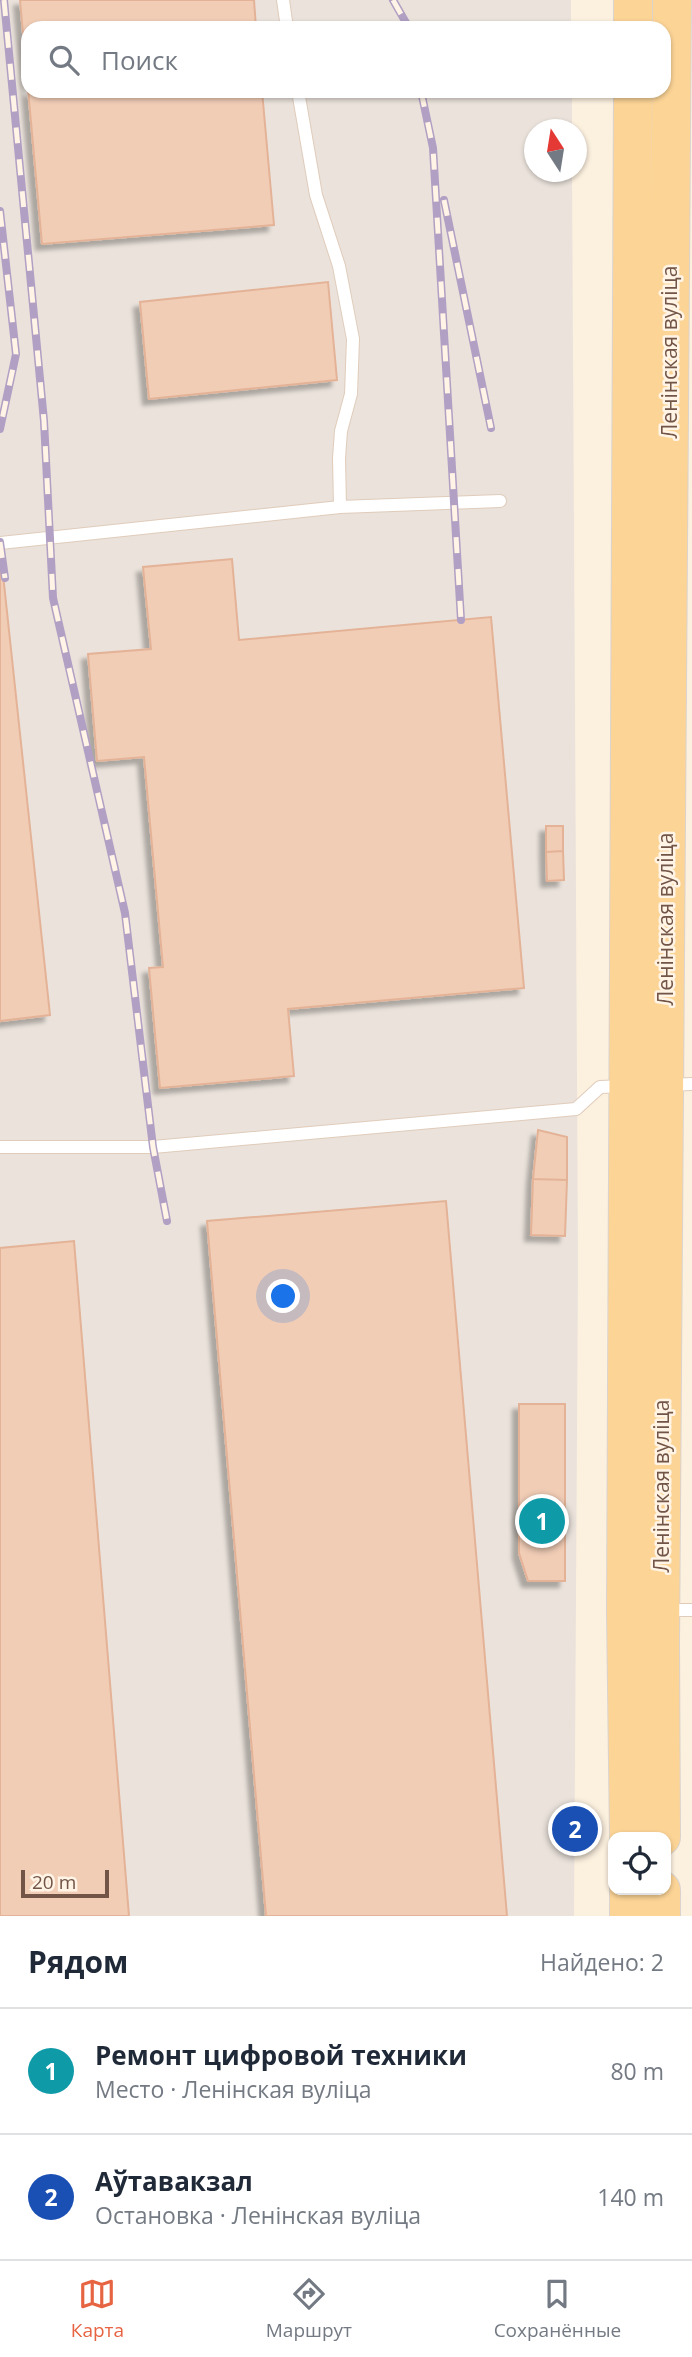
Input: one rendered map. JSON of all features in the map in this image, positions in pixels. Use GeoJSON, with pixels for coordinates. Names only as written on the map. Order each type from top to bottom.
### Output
{"type":"FeatureCollection","features":[{"type":"Feature","properties":{"kind":"main road"},"geometry":{"type":"LineString","coordinates":[[633,0],[633,21]]}},
{"type":"Feature","properties":{"kind":"main road","name":"Ленінская вуліца"},"geometry":{"type":"LineString","coordinates":[[671,68],[672,0]]}},
{"type":"Feature","properties":{"kind":"main road","name":"Ленінская вуліца"},"geometry":{"type":"LineString","coordinates":[[633,98],[656,1085]]}},
{"type":"Feature","properties":{"kind":"main road","name":"Ленінская вуліца"},"geometry":{"type":"LineString","coordinates":[[661,1832],[653,1610],[656,1085],[671,98]]}},
{"type":"Feature","properties":{"kind":"main road","name":"Ленінская вуліца"},"geometry":{"type":"LineString","coordinates":[[630,1832],[653,1610]]}},
{"type":"Feature","properties":{"kind":"main road"},"geometry":{"type":"LineString","coordinates":[[629,1895],[629,1916]]}},
{"type":"Feature","properties":{"kind":"main road"},"geometry":{"type":"LineString","coordinates":[[661,1895],[661,1916]]}},
{"type":"Feature","properties":{"kind":"lane"},"geometry":{"type":"LineString","coordinates":[[282,0],[286,21]]}},
{"type":"Feature","properties":{"kind":"lane"},"geometry":{"type":"LineString","coordinates":[[299,98],[316,195],[339,266],[353,339],[351,394],[341,431],[340,507]]}},
{"type":"Feature","properties":{"kind":"lane"},"geometry":{"type":"LineString","coordinates":[[0,543],[340,507],[500,501]]}},
{"type":"Feature","properties":{"kind":"lane"},"geometry":{"type":"LineString","coordinates":[[0,1147],[153,1147],[576,1109],[600,1087],[656,1085]]}},
{"type":"Feature","properties":{"kind":"shaded area"},"geometry":{"type":"Polygon","coordinates":[[[0,0],[571,0],[571,21],[21,21],[21,98],[572,98],[572,119],[524,119],[524,182],[572,182],[578,1265],[574,1916],[0,1916],[0,0]]]}},
{"type":"Feature","properties":{"kind":"building"},"geometry":{"type":"Polygon","coordinates":[[[20,0],[254,0],[256,21],[22,21],[20,0]]]}},
{"type":"Feature","properties":{"kind":"building"},"geometry":{"type":"Polygon","coordinates":[[[29,98],[263,98],[274,225],[42,244],[29,98]]]}},
{"type":"Feature","properties":{"kind":"building"},"geometry":{"type":"Polygon","coordinates":[[[328,282],[337,380],[149,399],[140,302],[328,282]]]}},
{"type":"Feature","properties":{"kind":"building"},"geometry":{"type":"Polygon","coordinates":[[[232,559],[239,640],[491,617],[524,988],[288,1009],[294,1076],[160,1088],[149,968],[163,967],[144,757],[97,761],[88,654],[151,649],[143,567],[232,559]]]}},
{"type":"Feature","properties":{"kind":"building"},"geometry":{"type":"Polygon","coordinates":[[[0,565],[50,1015],[0,1021],[0,565]]]}},
{"type":"Feature","properties":{"kind":"building"},"geometry":{"type":"Polygon","coordinates":[[[546,826],[563,826],[563,851],[546,852],[546,826]]]}},
{"type":"Feature","properties":{"kind":"building"},"geometry":{"type":"Polygon","coordinates":[[[563,851],[564,880],[547,881],[546,852],[563,851]]]}},
{"type":"Feature","properties":{"kind":"building"},"geometry":{"type":"Polygon","coordinates":[[[538,1130],[567,1137],[567,1180],[533,1179],[538,1130]]]}},
{"type":"Feature","properties":{"kind":"building"},"geometry":{"type":"Polygon","coordinates":[[[533,1179],[567,1180],[565,1236],[531,1235],[533,1179]]]}},
{"type":"Feature","properties":{"kind":"building"},"geometry":{"type":"Polygon","coordinates":[[[446,1201],[507,1916],[266,1916],[207,1221],[446,1201]]]}},
{"type":"Feature","properties":{"kind":"building"},"geometry":{"type":"Polygon","coordinates":[[[74,1241],[129,1916],[0,1916],[0,1248],[74,1241]]]}},
{"type":"Feature","properties":{"kind":"building"},"geometry":{"type":"Polygon","coordinates":[[[519,1404],[565,1404],[565,1581],[528,1581],[519,1553],[519,1404]]]}},
{"type":"Feature","properties":{"kind":"railway"},"geometry":{"type":"LineString","coordinates":[[4,0],[44,421],[53,598],[125,913],[153,1147],[167,1221]]}},
{"type":"Feature","properties":{"kind":"railway"},"geometry":{"type":"LineString","coordinates":[[393,0],[405,21]]}},
{"type":"Feature","properties":{"kind":"railway"},"geometry":{"type":"LineString","coordinates":[[422,98],[433,148],[461,620]]}},
{"type":"Feature","properties":{"kind":"railway"},"geometry":{"type":"LineString","coordinates":[[444,200],[491,428]]}},
{"type":"Feature","properties":{"kind":"railway"},"geometry":{"type":"LineString","coordinates":[[0,211],[16,354],[0,429]]}},
{"type":"Feature","properties":{"kind":"railway"},"geometry":{"type":"LineString","coordinates":[[0,542],[5,578]]}},
{"type":"Feature","properties":{"kind":"place","name":"Ремонт цифровой техники"},"geometry":{"type":"Point","coordinates":[542,1521]}},
{"type":"Feature","properties":{"kind":"place","name":"Аўтавакзал"},"geometry":{"type":"Point","coordinates":[575,1829]}}]}
